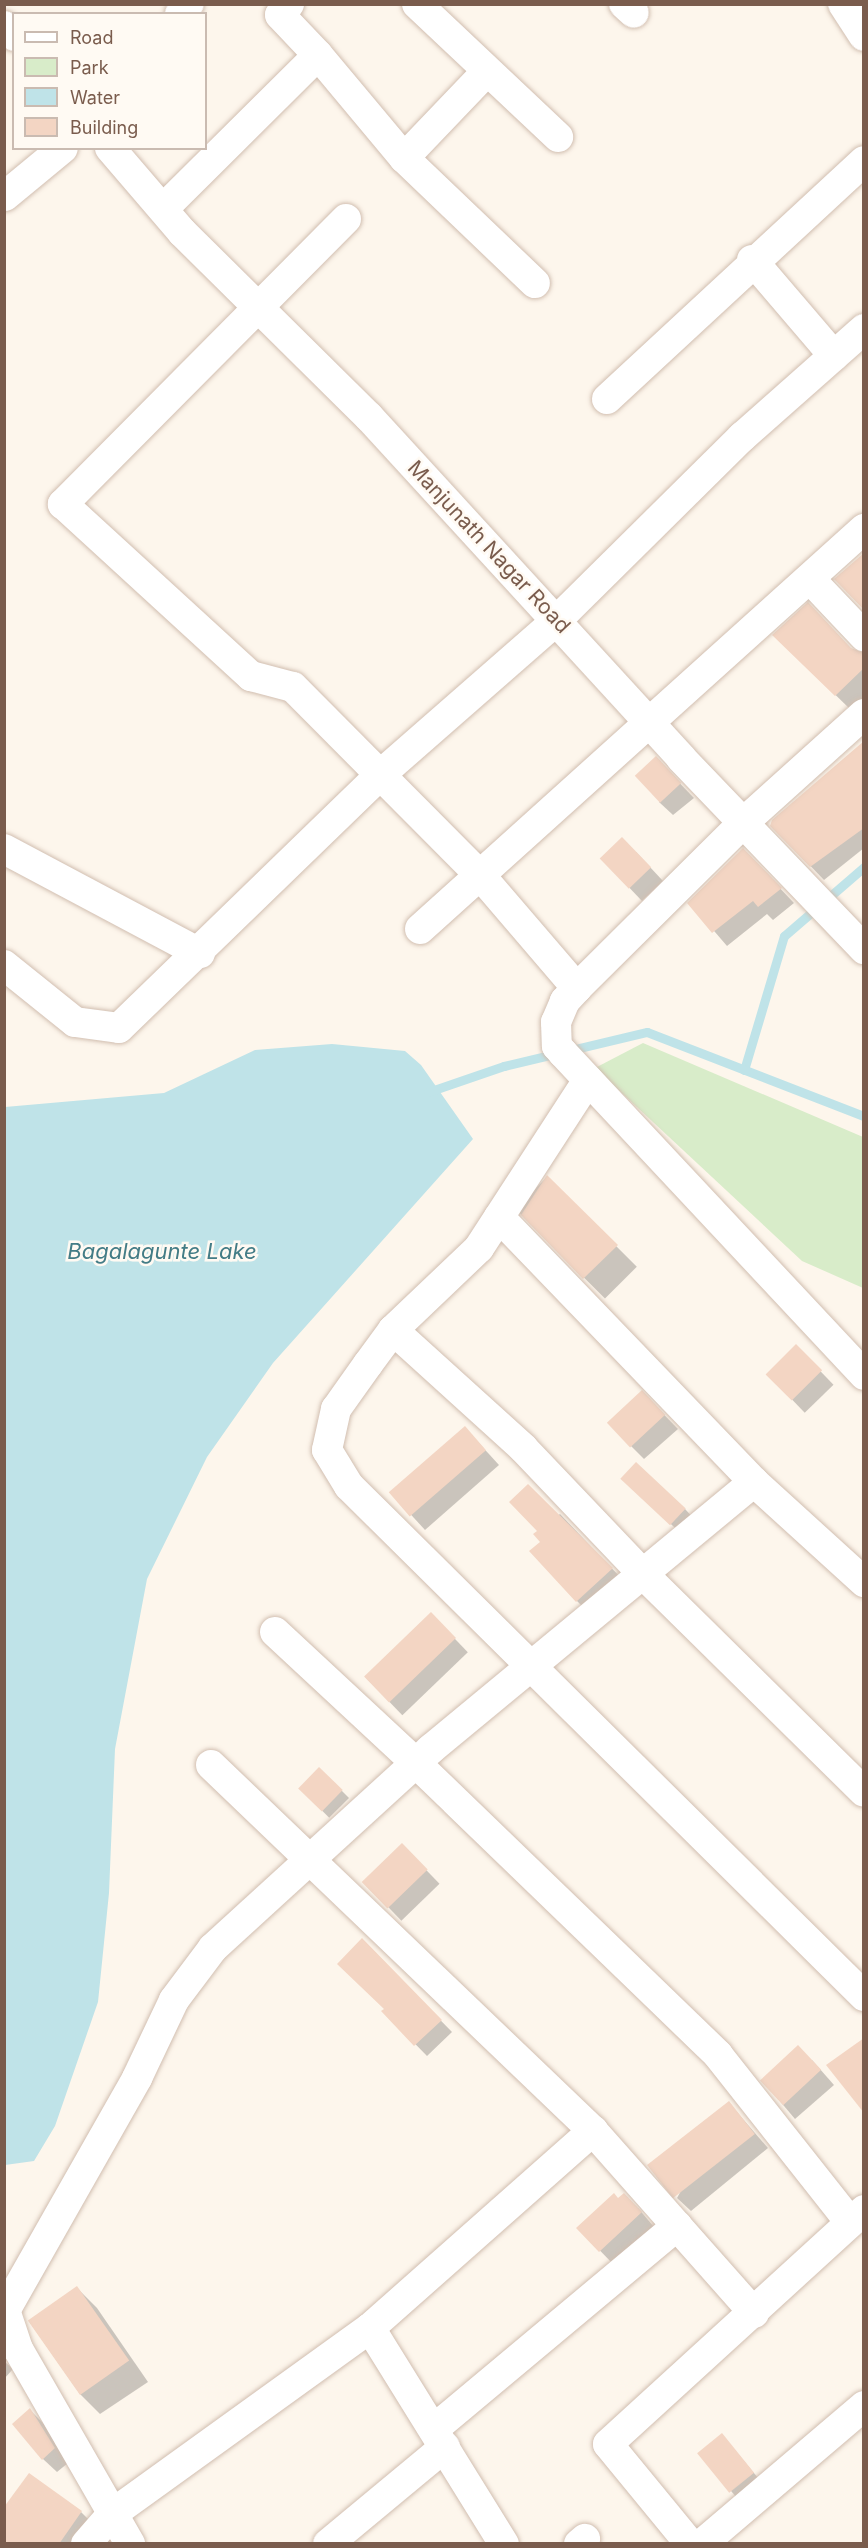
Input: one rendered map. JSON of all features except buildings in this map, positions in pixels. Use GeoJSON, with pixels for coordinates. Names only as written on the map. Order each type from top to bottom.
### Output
{"type":"FeatureCollection","features":[{"type":"Feature","properties":{"kind":"street"},"geometry":{"type":"LineString","coordinates":[[289,4],[280,15],[318,55],[404,158],[535,283]]}},
{"type":"Feature","properties":{"kind":"street"},"geometry":{"type":"LineString","coordinates":[[417,4],[558,137]]}},
{"type":"Feature","properties":{"kind":"street"},"geometry":{"type":"LineString","coordinates":[[843,4],[864,36]]}},
{"type":"Feature","properties":{"kind":"street"},"geometry":{"type":"LineString","coordinates":[[163,209],[318,55]]}},
{"type":"Feature","properties":{"kind":"street"},"geometry":{"type":"LineString","coordinates":[[404,158],[488,71]]}},
{"type":"Feature","properties":{"kind":"street"},"geometry":{"type":"LineString","coordinates":[[4,196],[61,150]]}},
{"type":"Feature","properties":{"kind":"street","name":"Manjunath Nagar Road"},"geometry":{"type":"LineString","coordinates":[[112,150],[163,209],[258,308],[369,417],[742,824],[855,942]]}},
{"type":"Feature","properties":{"kind":"street"},"geometry":{"type":"LineString","coordinates":[[607,399],[752,260],[864,161]]}},
{"type":"Feature","properties":{"kind":"street"},"geometry":{"type":"LineString","coordinates":[[346,219],[63,504],[251,676],[293,687],[480,875],[577,988]]}},
{"type":"Feature","properties":{"kind":"street"},"geometry":{"type":"LineString","coordinates":[[752,260],[834,356]]}},
{"type":"Feature","properties":{"kind":"street"},"geometry":{"type":"LineString","coordinates":[[4,965],[75,1022],[119,1028],[200,953],[380,775],[556,621],[742,437],[864,329]]}},
{"type":"Feature","properties":{"kind":"street"},"geometry":{"type":"LineString","coordinates":[[420,929],[864,529]]}},
{"type":"Feature","properties":{"kind":"street"},"geometry":{"type":"LineString","coordinates":[[810,579],[864,636]]}},
{"type":"Feature","properties":{"kind":"street"},"geometry":{"type":"LineString","coordinates":[[864,714],[742,824],[577,988],[565,1001],[556,1022],[557,1046],[864,1375]]}},
{"type":"Feature","properties":{"kind":"street"},"geometry":{"type":"LineString","coordinates":[[4,849],[200,953]]}},
{"type":"Feature","properties":{"kind":"street"},"geometry":{"type":"LineString","coordinates":[[588,1080],[479,1248],[393,1330],[336,1409],[327,1450],[349,1486],[864,1996]]}},
{"type":"Feature","properties":{"kind":"street"},"geometry":{"type":"LineString","coordinates":[[499,1217],[754,1482],[864,1582]]}},
{"type":"Feature","properties":{"kind":"street"},"geometry":{"type":"LineString","coordinates":[[393,1330],[523,1448],[643,1574],[864,1792]]}},
{"type":"Feature","properties":{"kind":"street"},"geometry":{"type":"LineString","coordinates":[[130,2544],[11,2357],[5,2308],[137,2078],[174,2000],[213,1948],[416,1762],[754,1482]]}},
{"type":"Feature","properties":{"kind":"street"},"geometry":{"type":"LineString","coordinates":[[275,1632],[416,1762],[718,2055],[857,2216],[754,2313],[608,2444],[690,2544]]}},
{"type":"Feature","properties":{"kind":"street"},"geometry":{"type":"LineString","coordinates":[[211,1765],[310,1857],[593,2131],[754,2313]]}},
{"type":"Feature","properties":{"kind":"street"},"geometry":{"type":"LineString","coordinates":[[86,2544],[112,2514],[370,2328],[593,2131]]}},
{"type":"Feature","properties":{"kind":"street"},"geometry":{"type":"LineString","coordinates":[[328,2544],[439,2438],[677,2226]]}},
{"type":"Feature","properties":{"kind":"street"},"geometry":{"type":"LineString","coordinates":[[370,2328],[504,2544]]}},
{"type":"Feature","properties":{"kind":"street"},"geometry":{"type":"LineString","coordinates":[[702,2544],[864,2406]]}},
{"type":"Feature","properties":{"kind":"green space"},"geometry":{"type":"Polygon","coordinates":[[[643,1043],[863,1137],[863,1288],[802,1261],[595,1068],[643,1043]]]}},
{"type":"Feature","properties":{"kind":"water","name":"Bagalagunte Lake"},"geometry":{"type":"Polygon","coordinates":[[[332,1044],[405,1051],[421,1065],[473,1139],[273,1363],[207,1457],[147,1579],[115,1749],[109,1893],[98,2002],[55,2126],[34,2161],[5,2165],[5,1107],[164,1093],[255,1050],[332,1044]]]}},
{"type":"Feature","properties":{"kind":"waterway"},"geometry":{"type":"LineString","coordinates":[[744,1070],[784,936],[864,867]]}},
{"type":"Feature","properties":{"kind":"waterway"},"geometry":{"type":"LineString","coordinates":[[428,1092],[504,1066],[647,1032],[864,1116]]}}]}
